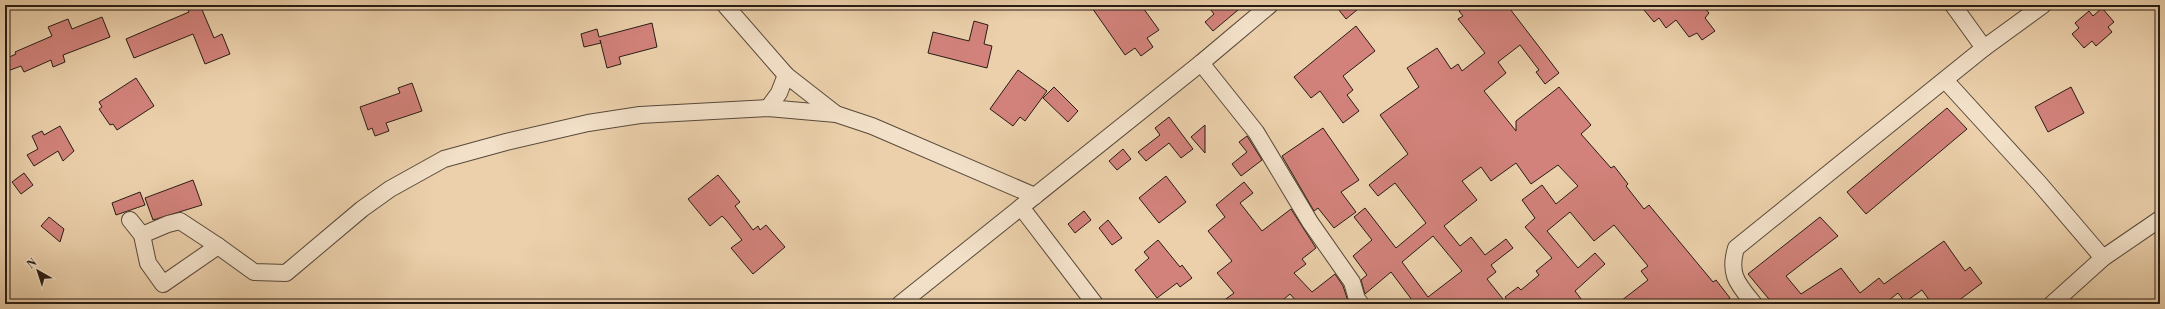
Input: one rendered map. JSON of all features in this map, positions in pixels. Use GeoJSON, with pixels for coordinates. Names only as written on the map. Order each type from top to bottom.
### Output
{"type":"FeatureCollection","features":[{"type":"Feature","properties":{"kind":"street"},"geometry":{"type":"LineString","coordinates":[[725,5],[786,75],[836,114]]}},
{"type":"Feature","properties":{"kind":"street"},"geometry":{"type":"LineString","coordinates":[[900,304],[1201,63],[1270,5]]}},
{"type":"Feature","properties":{"kind":"street"},"geometry":{"type":"LineString","coordinates":[[1953,5],[1984,48]]}},
{"type":"Feature","properties":{"kind":"street"},"geometry":{"type":"LineString","coordinates":[[1754,304],[1735,280],[1732,262],[1736,248],[1984,48],[2043,5]]}},
{"type":"Feature","properties":{"kind":"street"},"geometry":{"type":"LineString","coordinates":[[1201,63],[1256,132],[1310,222],[1352,282],[1357,299],[1362,304]]}},
{"type":"Feature","properties":{"kind":"street"},"geometry":{"type":"LineString","coordinates":[[768,108],[779,92],[786,75]]}},
{"type":"Feature","properties":{"kind":"street"},"geometry":{"type":"LineString","coordinates":[[1945,80],[2039,183],[2103,258]]}},
{"type":"Feature","properties":{"kind":"street"},"geometry":{"type":"LineString","coordinates":[[142,235],[168,224],[180,221],[254,272],[286,273],[362,209],[390,189],[444,159],[506,142],[596,122],[640,115],[690,111],[768,108],[836,114],[878,129],[1035,196]]}},
{"type":"Feature","properties":{"kind":"street"},"geometry":{"type":"LineString","coordinates":[[1020,207],[1095,304]]}},
{"type":"Feature","properties":{"kind":"street"},"geometry":{"type":"LineString","coordinates":[[2052,304],[2103,258],[2160,219]]}},
{"type":"Feature","properties":{"kind":"street"},"geometry":{"type":"LineString","coordinates":[[130,220],[142,235],[148,263],[163,284],[218,246]]}},
{"type":"Feature","properties":{"kind":"building"},"geometry":{"type":"Polygon","coordinates":[[[186,5],[200,5],[214,38],[222,34],[230,54],[205,64],[193,34],[134,58],[126,39],[189,12],[186,5]]]}},
{"type":"Feature","properties":{"kind":"building"},"geometry":{"type":"Polygon","coordinates":[[[1090,5],[1141,5],[1159,30],[1147,38],[1153,47],[1141,56],[1135,48],[1125,55],[1090,5]]]}},
{"type":"Feature","properties":{"kind":"building"},"geometry":{"type":"Polygon","coordinates":[[[1207,5],[1244,5],[1213,31],[1205,22],[1214,14],[1207,5]]]}},
{"type":"Feature","properties":{"kind":"building"},"geometry":{"type":"Polygon","coordinates":[[[1335,5],[1363,5],[1346,19],[1335,5]]]}},
{"type":"Feature","properties":{"kind":"building"},"geometry":{"type":"Polygon","coordinates":[[[1467,5],[1507,5],[1559,73],[1545,84],[1536,72],[1539,70],[1520,45],[1498,62],[1506,73],[1484,91],[1516,131],[1516,121],[1559,87],[1591,125],[1581,134],[1611,168],[1614,166],[1628,184],[1626,186],[1644,209],[1649,205],[1713,282],[1716,280],[1730,298],[1722,304],[1617,304],[1648,280],[1641,271],[1648,266],[1614,225],[1594,241],[1570,212],[1547,231],[1578,268],[1595,253],[1605,264],[1575,291],[1585,304],[1510,304],[1505,297],[1518,287],[1521,290],[1539,275],[1536,271],[1552,258],[1525,227],[1535,218],[1522,200],[1542,185],[1556,204],[1578,186],[1558,165],[1531,184],[1516,163],[1491,181],[1481,167],[1462,181],[1477,200],[1444,226],[1460,246],[1471,237],[1485,255],[1506,239],[1513,248],[1491,265],[1496,272],[1487,279],[1507,304],[1415,304],[1391,272],[1365,294],[1361,280],[1367,275],[1353,256],[1372,240],[1354,217],[1365,208],[1396,248],[1426,223],[1395,183],[1378,196],[1369,185],[1408,154],[1380,115],[1419,87],[1407,68],[1437,48],[1451,69],[1458,64],[1462,71],[1485,53],[1458,19],[1463,16],[1459,11],[1467,5]],[[1433,236],[1402,262],[1428,297],[1462,271],[1433,236]]]}},
{"type":"Feature","properties":{"kind":"building"},"geometry":{"type":"Polygon","coordinates":[[[1651,5],[1702,5],[1709,13],[1705,18],[1715,31],[1702,40],[1697,33],[1689,37],[1676,20],[1666,28],[1659,18],[1654,22],[1644,10],[1651,5]]]}},
{"type":"Feature","properties":{"kind":"building"},"geometry":{"type":"Polygon","coordinates":[[[2102,8],[2114,22],[2108,27],[2112,32],[2096,46],[2092,41],[2084,48],[2072,34],[2079,28],[2075,23],[2089,11],[2093,16],[2102,8]]]}},
{"type":"Feature","properties":{"kind":"building"},"geometry":{"type":"Polygon","coordinates":[[[102,17],[110,37],[63,55],[65,62],[53,67],[51,60],[24,72],[21,66],[5,72],[5,59],[16,54],[15,52],[52,36],[48,27],[68,19],[72,29],[102,17]]]}},
{"type":"Feature","properties":{"kind":"building"},"geometry":{"type":"Polygon","coordinates":[[[974,21],[988,25],[984,44],[992,46],[987,68],[928,53],[933,32],[969,41],[974,21]]]}},
{"type":"Feature","properties":{"kind":"building"},"geometry":{"type":"Polygon","coordinates":[[[652,23],[657,47],[619,57],[621,64],[607,68],[601,43],[584,47],[581,34],[597,29],[599,37],[652,23]]]}},
{"type":"Feature","properties":{"kind":"building"},"geometry":{"type":"Polygon","coordinates":[[[1356,26],[1375,51],[1343,76],[1353,90],[1347,95],[1359,111],[1343,123],[1320,91],[1311,98],[1294,77],[1356,26]]]}},
{"type":"Feature","properties":{"kind":"building"},"geometry":{"type":"Polygon","coordinates":[[[1018,70],[1047,91],[1025,121],[1020,117],[1013,126],[990,109],[1018,70]]]}},
{"type":"Feature","properties":{"kind":"building"},"geometry":{"type":"Polygon","coordinates":[[[136,78],[154,106],[117,130],[113,124],[110,125],[99,109],[102,107],[99,102],[136,78]]]}},
{"type":"Feature","properties":{"kind":"building"},"geometry":{"type":"Polygon","coordinates":[[[412,83],[422,111],[386,123],[389,131],[375,136],[372,128],[368,130],[360,107],[400,93],[398,88],[412,83]]]}},
{"type":"Feature","properties":{"kind":"building"},"geometry":{"type":"Polygon","coordinates":[[[1054,87],[1078,111],[1068,122],[1043,98],[1054,87]]]}},
{"type":"Feature","properties":{"kind":"building"},"geometry":{"type":"Polygon","coordinates":[[[2071,87],[2084,113],[2048,132],[2035,107],[2071,87]]]}},
{"type":"Feature","properties":{"kind":"building"},"geometry":{"type":"Polygon","coordinates":[[[1947,108],[1967,129],[1866,214],[1847,192],[1947,108]]]}},
{"type":"Feature","properties":{"kind":"building"},"geometry":{"type":"Polygon","coordinates":[[[1169,117],[1193,149],[1181,158],[1169,143],[1146,161],[1138,152],[1160,135],[1155,128],[1169,117]]]}},
{"type":"Feature","properties":{"kind":"building"},"geometry":{"type":"Polygon","coordinates":[[[1205,125],[1205,153],[1191,137],[1205,125]]]}},
{"type":"Feature","properties":{"kind":"building"},"geometry":{"type":"Polygon","coordinates":[[[60,126],[74,151],[63,161],[58,151],[34,166],[27,155],[38,149],[32,136],[42,131],[44,135],[60,126]]]}},
{"type":"Feature","properties":{"kind":"building"},"geometry":{"type":"Polygon","coordinates":[[[1323,128],[1359,180],[1341,192],[1356,212],[1334,228],[1318,208],[1314,211],[1282,156],[1323,128]]]}},
{"type":"Feature","properties":{"kind":"building"},"geometry":{"type":"Polygon","coordinates":[[[1247,136],[1262,160],[1241,176],[1232,164],[1247,152],[1239,142],[1247,136]]]}},
{"type":"Feature","properties":{"kind":"building"},"geometry":{"type":"Polygon","coordinates":[[[1123,149],[1131,159],[1117,170],[1109,161],[1123,149]]]}},
{"type":"Feature","properties":{"kind":"building"},"geometry":{"type":"Polygon","coordinates":[[[24,173],[33,185],[21,194],[12,182],[24,173]]]}},
{"type":"Feature","properties":{"kind":"building"},"geometry":{"type":"Polygon","coordinates":[[[718,175],[740,202],[735,206],[753,230],[758,226],[760,230],[766,225],[785,247],[753,274],[731,248],[742,240],[726,220],[722,216],[710,226],[688,199],[718,175]]]}},
{"type":"Feature","properties":{"kind":"building"},"geometry":{"type":"Polygon","coordinates":[[[1166,176],[1186,202],[1159,223],[1139,198],[1166,176]]]}},
{"type":"Feature","properties":{"kind":"building"},"geometry":{"type":"Polygon","coordinates":[[[193,180],[202,205],[153,220],[145,198],[193,180]]]}},
{"type":"Feature","properties":{"kind":"building"},"geometry":{"type":"Polygon","coordinates":[[[1244,182],[1253,193],[1240,203],[1262,231],[1291,209],[1316,248],[1302,259],[1306,264],[1294,273],[1312,292],[1335,274],[1343,286],[1349,304],[1297,304],[1298,303],[1290,294],[1278,304],[1219,304],[1234,293],[1217,273],[1232,261],[1208,231],[1225,217],[1216,205],[1244,182]]]}},
{"type":"Feature","properties":{"kind":"building"},"geometry":{"type":"Polygon","coordinates":[[[140,192],[145,205],[116,215],[112,203],[140,192]]]}},
{"type":"Feature","properties":{"kind":"building"},"geometry":{"type":"Polygon","coordinates":[[[1084,211],[1091,220],[1075,233],[1068,224],[1084,211]]]}},
{"type":"Feature","properties":{"kind":"building"},"geometry":{"type":"Polygon","coordinates":[[[49,217],[64,229],[60,242],[41,226],[49,217]]]}},
{"type":"Feature","properties":{"kind":"building"},"geometry":{"type":"Polygon","coordinates":[[[1820,217],[1838,236],[1786,276],[1801,294],[1841,268],[1860,293],[1879,278],[1884,284],[1944,241],[1965,271],[1970,267],[1982,283],[1954,304],[1932,304],[1922,290],[1905,302],[1898,293],[1884,304],[1773,304],[1748,274],[1820,217]]]}},
{"type":"Feature","properties":{"kind":"building"},"geometry":{"type":"Polygon","coordinates":[[[1108,220],[1122,238],[1112,245],[1099,228],[1108,220]]]}},
{"type":"Feature","properties":{"kind":"building"},"geometry":{"type":"Polygon","coordinates":[[[1158,240],[1180,267],[1182,265],[1192,278],[1180,287],[1177,283],[1157,298],[1135,270],[1149,258],[1144,252],[1158,240]]]}}]}
